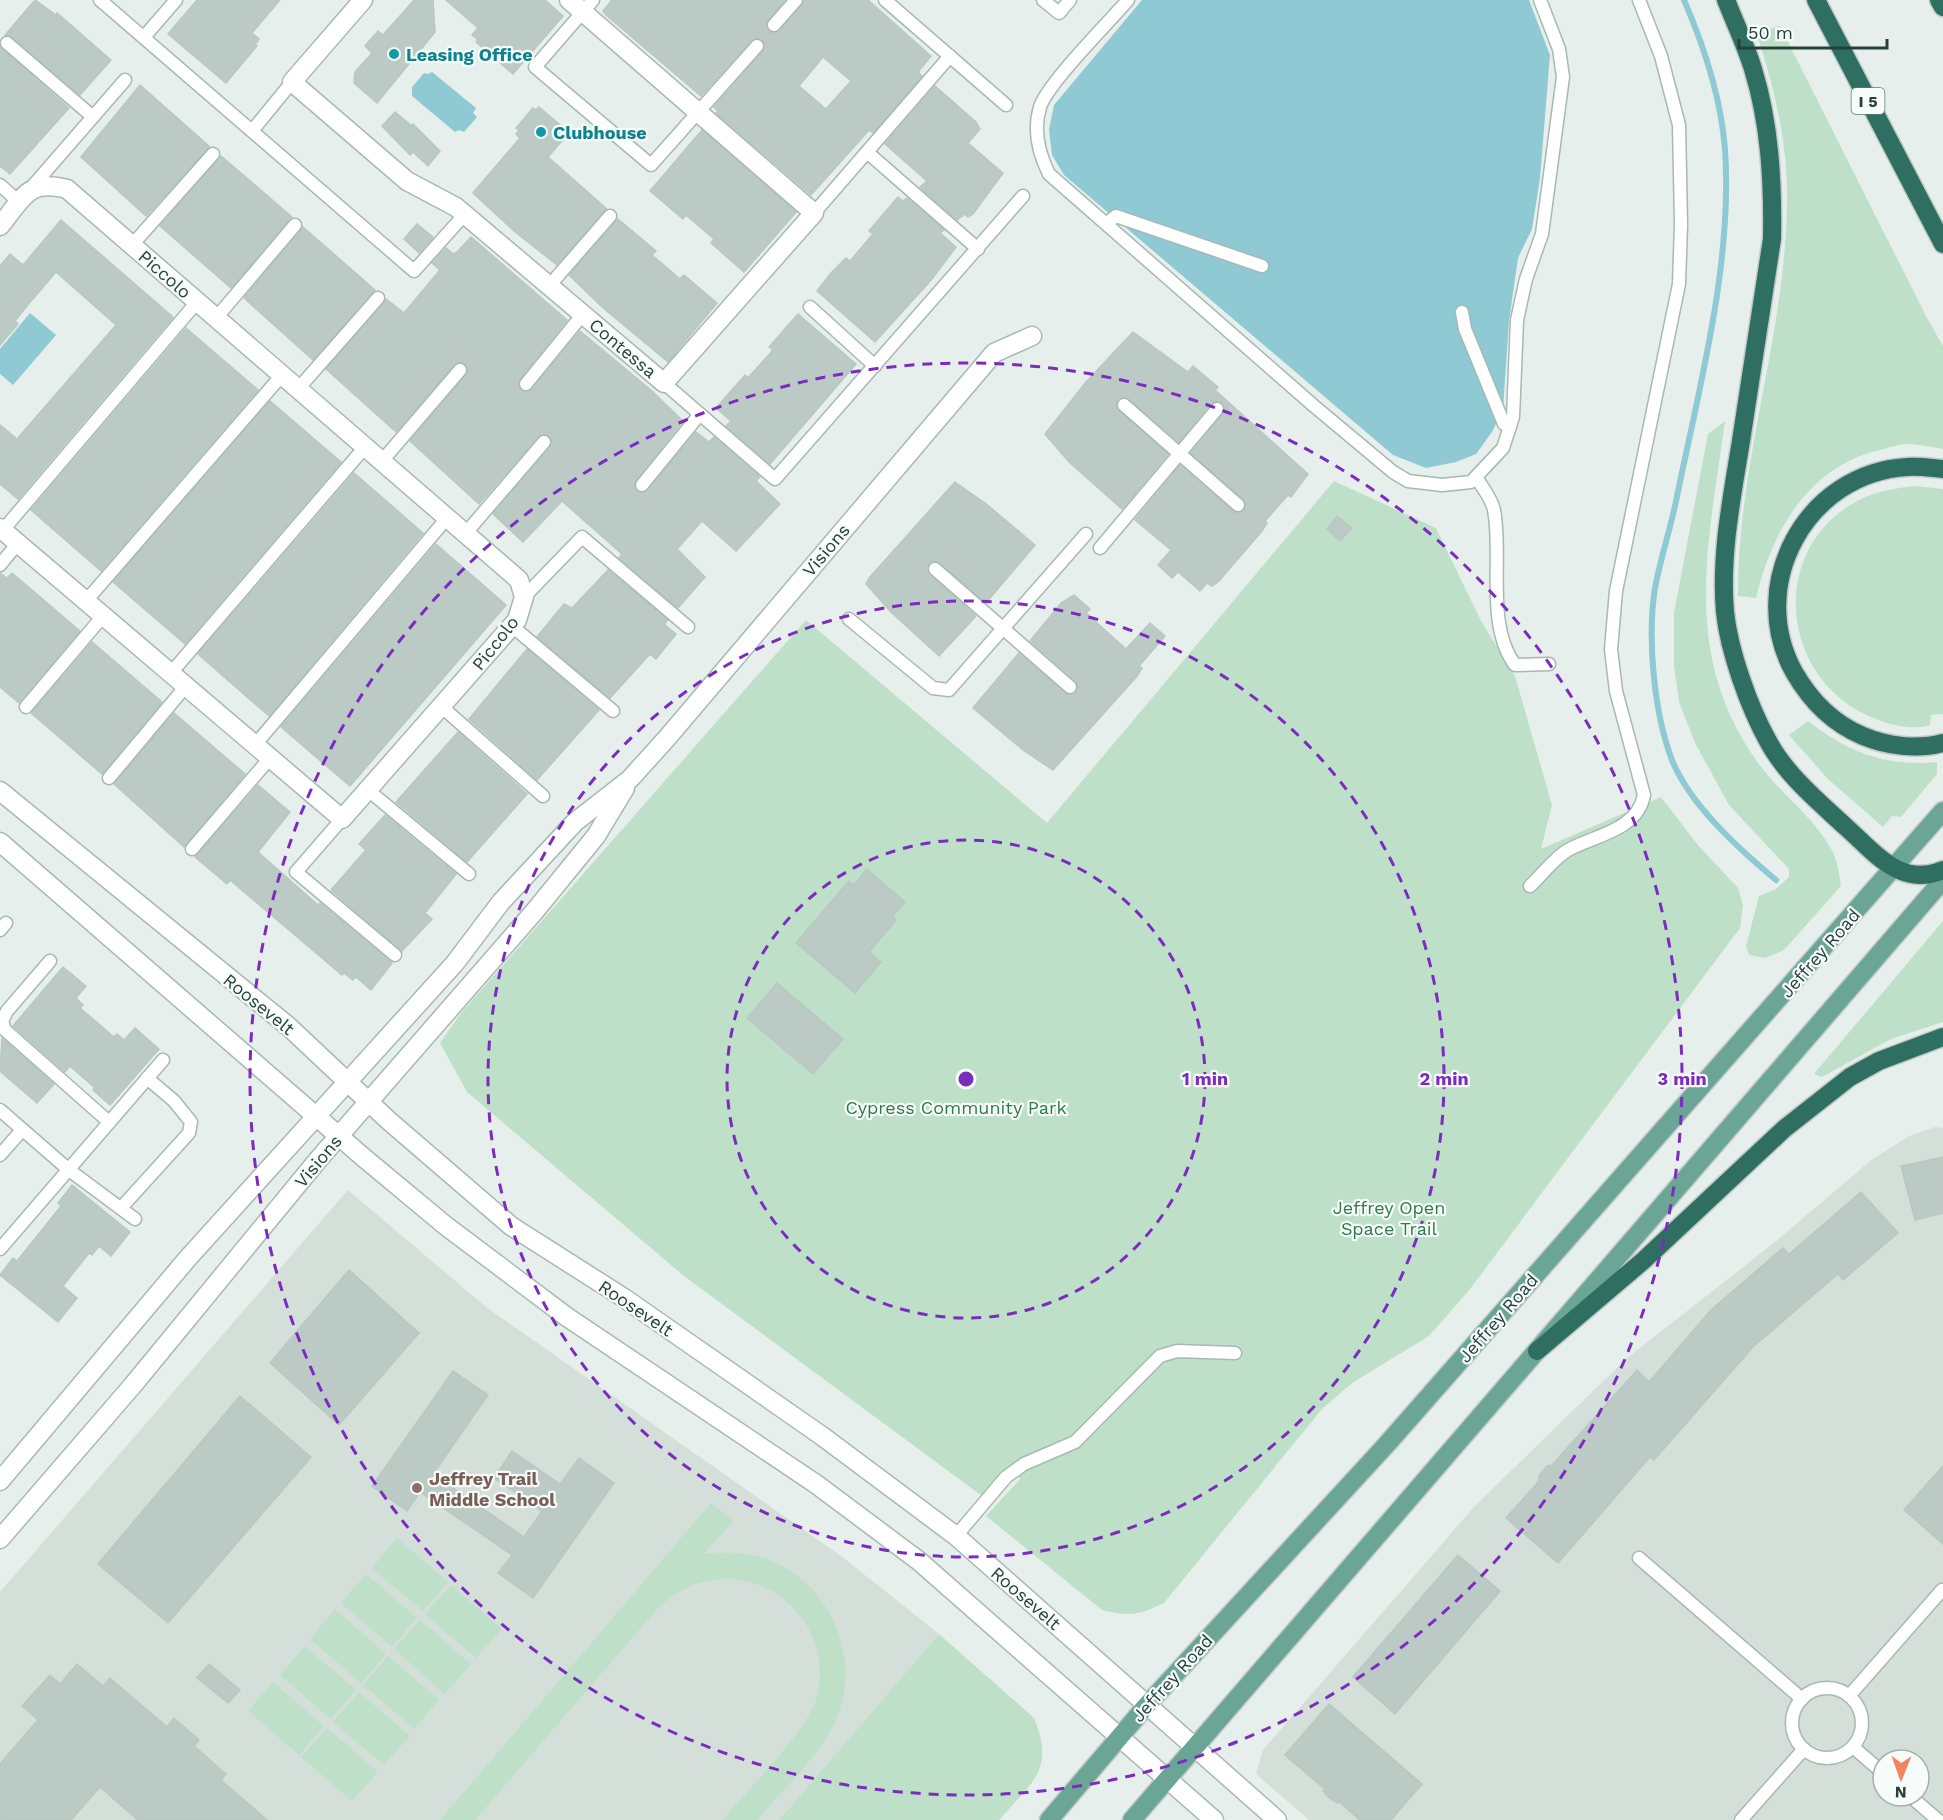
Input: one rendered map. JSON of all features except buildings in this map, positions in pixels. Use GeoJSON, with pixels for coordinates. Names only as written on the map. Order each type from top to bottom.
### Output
{"type":"FeatureCollection","features":[{"type":"Feature","properties":{"kind":"highway"},"geometry":{"type":"LineString","coordinates":[[1726,0],[1753,69],[1768,135],[1772,202],[1772,239],[1727,529],[1726,615],[1746,690],[1768,742],[1800,784],[1893,870],[1925,874],[1943,870]]}},
{"type":"Feature","properties":{"kind":"highway","name":"I 5"},"geometry":{"type":"LineString","coordinates":[[1816,0],[1943,244]]}},
{"type":"Feature","properties":{"kind":"highway"},"geometry":{"type":"LineString","coordinates":[[1939,0],[1943,7]]}},
{"type":"Feature","properties":{"kind":"highway"},"geometry":{"type":"LineString","coordinates":[[1943,469],[1906,466],[1873,474],[1856,480],[1821,504],[1801,529],[1788,552],[1778,582],[1776,603],[1781,644],[1790,664],[1801,684],[1828,716],[1851,731],[1875,740],[1901,746],[1943,744]]}},
{"type":"Feature","properties":{"kind":"highway"},"geometry":{"type":"LineString","coordinates":[[1537,1352],[1644,1260],[1784,1129],[1850,1077],[1880,1061],[1943,1037]]}},
{"type":"Feature","properties":{"kind":"main road","name":"Jeffrey Road"},"geometry":{"type":"LineString","coordinates":[[1049,1820],[1146,1706],[1387,1444],[1943,811]]}},
{"type":"Feature","properties":{"kind":"main road"},"geometry":{"type":"LineString","coordinates":[[1132,1820],[1943,880]]}},
{"type":"Feature","properties":{"kind":"street"},"geometry":{"type":"LineString","coordinates":[[292,82],[363,0]]}},
{"type":"Feature","properties":{"kind":"street"},"geometry":{"type":"LineString","coordinates":[[582,4],[698,112],[814,213]]}},
{"type":"Feature","properties":{"kind":"street","name":"Contessa"},"geometry":{"type":"LineString","coordinates":[[292,82],[407,181],[465,214],[664,383],[814,213]]}},
{"type":"Feature","properties":{"kind":"street","name":"Piccolo"},"geometry":{"type":"LineString","coordinates":[[32,188],[47,184],[67,189],[519,580],[524,597],[513,626],[342,819]]}},
{"type":"Feature","properties":{"kind":"street"},"geometry":{"type":"LineString","coordinates":[[0,225],[32,188]]}},
{"type":"Feature","properties":{"kind":"street","name":"Visions"},"geometry":{"type":"LineString","coordinates":[[0,1539],[140,1377],[339,1136],[596,836],[630,779],[994,353],[1032,336]]}},
{"type":"Feature","properties":{"kind":"street"},"geometry":{"type":"LineString","coordinates":[[1,529],[342,819]]}},
{"type":"Feature","properties":{"kind":"street","name":"Visions"},"geometry":{"type":"LineString","coordinates":[[0,1481],[188,1258],[455,963],[501,902],[575,822],[630,779]]}},
{"type":"Feature","properties":{"kind":"street","name":"Roosevelt"},"geometry":{"type":"LineString","coordinates":[[0,791],[288,1026],[369,1102],[511,1226],[624,1298],[813,1430],[956,1536],[1277,1820]]}},
{"type":"Feature","properties":{"kind":"street"},"geometry":{"type":"LineString","coordinates":[[0,842],[446,1226],[567,1317],[869,1522],[919,1561],[1214,1820]]}},
{"type":"Feature","properties":{"kind":"lane"},"geometry":{"type":"LineString","coordinates":[[100,0],[414,271],[465,214]]}},
{"type":"Feature","properties":{"kind":"lane"},"geometry":{"type":"LineString","coordinates":[[144,37],[176,0]]}},
{"type":"Feature","properties":{"kind":"lane"},"geometry":{"type":"LineString","coordinates":[[774,25],[796,0]]}},
{"type":"Feature","properties":{"kind":"lane"},"geometry":{"type":"LineString","coordinates":[[885,0],[1006,105]]}},
{"type":"Feature","properties":{"kind":"lane"},"geometry":{"type":"LineString","coordinates":[[1043,0],[1059,13],[1070,0]]}},
{"type":"Feature","properties":{"kind":"lane"},"geometry":{"type":"LineString","coordinates":[[1128,0],[1053,86],[1040,106],[1038,128],[1040,154],[1049,174],[1296,391],[1393,472],[1408,481],[1442,485],[1470,482],[1476,477],[1503,448],[1514,417],[1517,320],[1526,279],[1542,234],[1563,77],[1559,49],[1540,0]]}},
{"type":"Feature","properties":{"kind":"lane"},"geometry":{"type":"LineString","coordinates":[[1530,886],[1567,851],[1597,840],[1634,817],[1642,808],[1644,795],[1616,691],[1611,649],[1616,591],[1678,284],[1682,225],[1679,125],[1661,56],[1639,0]]}},
{"type":"Feature","properties":{"kind":"lane"},"geometry":{"type":"LineString","coordinates":[[582,4],[535,67],[651,165],[756,46]]}},
{"type":"Feature","properties":{"kind":"lane"},"geometry":{"type":"LineString","coordinates":[[7,43],[93,117]]}},
{"type":"Feature","properties":{"kind":"lane"},"geometry":{"type":"LineString","coordinates":[[814,213],[950,56]]}},
{"type":"Feature","properties":{"kind":"lane"},"geometry":{"type":"LineString","coordinates":[[32,188],[125,80]]}},
{"type":"Feature","properties":{"kind":"lane"},"geometry":{"type":"LineString","coordinates":[[252,131],[292,82]]}},
{"type":"Feature","properties":{"kind":"lane"},"geometry":{"type":"LineString","coordinates":[[867,152],[978,249]]}},
{"type":"Feature","properties":{"kind":"lane"},"geometry":{"type":"LineString","coordinates":[[132,245],[213,154]]}},
{"type":"Feature","properties":{"kind":"lane"},"geometry":{"type":"LineString","coordinates":[[0,185],[20,203]]}},
{"type":"Feature","properties":{"kind":"lane"},"geometry":{"type":"LineString","coordinates":[[664,383],[775,479],[1023,196]]}},
{"type":"Feature","properties":{"kind":"lane"},"geometry":{"type":"LineString","coordinates":[[549,286],[610,216]]}},
{"type":"Feature","properties":{"kind":"lane"},"geometry":{"type":"LineString","coordinates":[[1107,223],[1116,216],[1262,266]]}},
{"type":"Feature","properties":{"kind":"lane"},"geometry":{"type":"LineString","coordinates":[[216,318],[295,225]]}},
{"type":"Feature","properties":{"kind":"lane"},"geometry":{"type":"LineString","coordinates":[[298,389],[378,298]]}},
{"type":"Feature","properties":{"kind":"lane"},"geometry":{"type":"LineString","coordinates":[[1,529],[197,302]]}},
{"type":"Feature","properties":{"kind":"lane"},"geometry":{"type":"LineString","coordinates":[[810,307],[875,366]]}},
{"type":"Feature","properties":{"kind":"lane"},"geometry":{"type":"LineString","coordinates":[[1462,312],[1465,329],[1504,424],[1510,427]]}},
{"type":"Feature","properties":{"kind":"lane"},"geometry":{"type":"LineString","coordinates":[[526,384],[583,314]]}},
{"type":"Feature","properties":{"kind":"lane"},"geometry":{"type":"LineString","coordinates":[[382,461],[460,370]]}},
{"type":"Feature","properties":{"kind":"lane"},"geometry":{"type":"LineString","coordinates":[[86,601],[282,375]]}},
{"type":"Feature","properties":{"kind":"lane"},"geometry":{"type":"LineString","coordinates":[[1124,405],[1238,504]]}},
{"type":"Feature","properties":{"kind":"lane"},"geometry":{"type":"LineString","coordinates":[[1100,548],[1217,409]]}},
{"type":"Feature","properties":{"kind":"lane"},"geometry":{"type":"LineString","coordinates":[[642,486],[700,414]]}},
{"type":"Feature","properties":{"kind":"lane"},"geometry":{"type":"LineString","coordinates":[[465,534],[544,442]]}},
{"type":"Feature","properties":{"kind":"lane"},"geometry":{"type":"LineString","coordinates":[[171,673],[365,447]]}},
{"type":"Feature","properties":{"kind":"lane"},"geometry":{"type":"LineString","coordinates":[[1476,477],[1494,507],[1501,629],[1509,656],[1515,665],[1549,664]]}},
{"type":"Feature","properties":{"kind":"lane"},"geometry":{"type":"LineString","coordinates":[[255,745],[447,518]]}},
{"type":"Feature","properties":{"kind":"lane"},"geometry":{"type":"LineString","coordinates":[[849,619],[933,688],[949,690],[1086,534]]}},
{"type":"Feature","properties":{"kind":"lane"},"geometry":{"type":"LineString","coordinates":[[524,597],[582,537],[688,627]]}},
{"type":"Feature","properties":{"kind":"lane"},"geometry":{"type":"LineString","coordinates":[[0,565],[18,543]]}},
{"type":"Feature","properties":{"kind":"lane"},"geometry":{"type":"LineString","coordinates":[[935,569],[1070,687]]}},
{"type":"Feature","properties":{"kind":"lane"},"geometry":{"type":"LineString","coordinates":[[26,706],[103,616]]}},
{"type":"Feature","properties":{"kind":"lane"},"geometry":{"type":"LineString","coordinates":[[513,626],[613,711]]}},
{"type":"Feature","properties":{"kind":"lane"},"geometry":{"type":"LineString","coordinates":[[109,778],[186,687]]}},
{"type":"Feature","properties":{"kind":"lane"},"geometry":{"type":"LineString","coordinates":[[442,706],[543,796]]}},
{"type":"Feature","properties":{"kind":"lane"},"geometry":{"type":"LineString","coordinates":[[192,849],[270,758]]}},
{"type":"Feature","properties":{"kind":"lane"},"geometry":{"type":"LineString","coordinates":[[368,790],[469,874]]}},
{"type":"Feature","properties":{"kind":"lane"},"geometry":{"type":"LineString","coordinates":[[342,819],[296,872],[395,955]]}},
{"type":"Feature","properties":{"kind":"lane"},"geometry":{"type":"LineString","coordinates":[[50,961],[7,1011],[2,1021],[5,1030],[109,1122]]}},
{"type":"Feature","properties":{"kind":"lane"},"geometry":{"type":"LineString","coordinates":[[0,1249],[162,1060]]}},
{"type":"Feature","properties":{"kind":"lane"},"geometry":{"type":"LineString","coordinates":[[121,1208],[189,1133],[191,1122],[174,1101],[147,1078]]}},
{"type":"Feature","properties":{"kind":"lane"},"geometry":{"type":"LineString","coordinates":[[0,1110],[69,1170],[135,1219]]}},
{"type":"Feature","properties":{"kind":"lane"},"geometry":{"type":"LineString","coordinates":[[0,1155],[22,1130]]}},
{"type":"Feature","properties":{"kind":"lane"},"geometry":{"type":"LineString","coordinates":[[956,1536],[1006,1477],[1024,1464],[1075,1442],[1160,1356],[1177,1351],[1235,1353]]}},
{"type":"Feature","properties":{"kind":"lane"},"geometry":{"type":"LineString","coordinates":[[1639,1558],[1802,1699]]}},
{"type":"Feature","properties":{"kind":"lane"},"geometry":{"type":"LineString","coordinates":[[1849,1696],[1942,1590]]}},
{"type":"Feature","properties":{"kind":"lane"},"geometry":{"type":"LineString","coordinates":[[1825,1688],[1842,1691],[1849,1696],[1860,1711],[1862,1720],[1858,1739],[1852,1747],[1846,1753],[1829,1758],[1820,1757],[1804,1749],[1794,1734],[1792,1724],[1793,1715],[1802,1699],[1825,1688]]}},
{"type":"Feature","properties":{"kind":"lane"},"geometry":{"type":"LineString","coordinates":[[1852,1747],[1871,1763]]}},
{"type":"Feature","properties":{"kind":"lane"},"geometry":{"type":"LineString","coordinates":[[1742,1820],[1804,1749]]}},
{"type":"Feature","properties":{"kind":"lane"},"geometry":{"type":"LineString","coordinates":[[1924,1808],[1938,1820]]}},
{"type":"Feature","properties":{"kind":"shaded area"},"geometry":{"type":"Polygon","coordinates":[[[1935,1127],[1943,1128],[1943,1820],[1309,1820],[1256,1774],[1263,1750],[1474,1507],[1626,1359],[1775,1242],[1870,1161],[1909,1136],[1935,1127]]]}},
{"type":"Feature","properties":{"kind":"shaded area","name":"Jeffrey Trail Middle School"},"geometry":{"type":"Polygon","coordinates":[[[348,1190],[486,1307],[841,1556],[939,1634],[779,1820],[0,1820],[0,1592],[348,1190]]]}},
{"type":"Feature","properties":{"kind":"green space"},"geometry":{"type":"Polygon","coordinates":[[[1780,26],[1943,346],[1943,449],[1904,444],[1858,457],[1835,469],[1815,485],[1784,525],[1772,548],[1756,598],[1738,596],[1740,546],[1745,495],[1780,294],[1787,193],[1785,152],[1778,111],[1756,32],[1780,26]]]}},
{"type":"Feature","properties":{"kind":"green space"},"geometry":{"type":"Polygon","coordinates":[[[1725,421],[1712,510],[1706,595],[1709,637],[1717,678],[1732,719],[1756,760],[1814,824],[1830,847],[1836,861],[1841,886],[1784,950],[1765,958],[1749,955],[1746,946],[1759,896],[1776,889],[1789,877],[1789,869],[1729,805],[1695,743],[1679,702],[1674,665],[1674,613],[1708,434],[1725,421]]]}},
{"type":"Feature","properties":{"kind":"green space","name":"Cypress Community Park"},"geometry":{"type":"Polygon","coordinates":[[[1334,481],[1436,528],[1481,621],[1515,676],[1552,805],[1541,849],[1661,797],[1697,844],[1738,888],[1743,905],[1740,928],[1470,1289],[1429,1336],[1352,1383],[1322,1409],[1164,1603],[1134,1614],[1102,1610],[986,1516],[1020,1479],[1013,1463],[982,1496],[684,1276],[467,1092],[440,1043],[461,1013],[806,620],[1047,823],[1334,481]]]}},
{"type":"Feature","properties":{"kind":"green space"},"geometry":{"type":"Polygon","coordinates":[[[1915,486],[1943,489],[1943,714],[1931,715],[1930,725],[1912,727],[1881,721],[1847,704],[1821,679],[1804,648],[1796,615],[1798,581],[1809,549],[1830,521],[1867,496],[1915,486]]]}},
{"type":"Feature","properties":{"kind":"green space"},"geometry":{"type":"Polygon","coordinates":[[[1808,721],[1838,741],[1868,755],[1901,762],[1937,762],[1937,774],[1901,817],[1892,816],[1883,827],[1828,779],[1789,735],[1808,721]]]}},
{"type":"Feature","properties":{"kind":"green space"},"geometry":{"type":"Polygon","coordinates":[[[1943,921],[1943,1022],[1891,1039],[1822,1077],[1814,1074],[1943,921]]]}},
{"type":"Feature","properties":{"kind":"green space"},"geometry":{"type":"Polygon","coordinates":[[[711,1503],[733,1521],[704,1554],[752,1555],[767,1559],[789,1570],[809,1586],[824,1604],[836,1625],[843,1648],[846,1672],[843,1696],[829,1734],[800,1772],[757,1820],[722,1820],[791,1742],[803,1725],[818,1693],[820,1669],[816,1646],[806,1625],[792,1607],[775,1593],[754,1583],[731,1579],[706,1581],[681,1591],[659,1607],[475,1820],[440,1820],[711,1503]]]}},
{"type":"Feature","properties":{"kind":"green space"},"geometry":{"type":"Polygon","coordinates":[[[397,1538],[448,1582],[423,1611],[372,1568],[397,1538]]]}},
{"type":"Feature","properties":{"kind":"green space"},"geometry":{"type":"Polygon","coordinates":[[[366,1574],[417,1618],[392,1647],[341,1603],[366,1574]]]}},
{"type":"Feature","properties":{"kind":"green space"},"geometry":{"type":"Polygon","coordinates":[[[451,1585],[502,1629],[476,1658],[425,1614],[451,1585]]]}},
{"type":"Feature","properties":{"kind":"green space"},"geometry":{"type":"Polygon","coordinates":[[[335,1609],[386,1654],[361,1683],[310,1639],[335,1609]]]}},
{"type":"Feature","properties":{"kind":"green space"},"geometry":{"type":"Polygon","coordinates":[[[420,1620],[471,1664],[445,1694],[394,1649],[420,1620]]]}},
{"type":"Feature","properties":{"kind":"green space"},"geometry":{"type":"Polygon","coordinates":[[[939,1634],[1034,1718],[1040,1736],[1041,1763],[1037,1775],[1021,1796],[999,1820],[779,1820],[939,1634]]]}},
{"type":"Feature","properties":{"kind":"green space"},"geometry":{"type":"Polygon","coordinates":[[[305,1646],[356,1690],[331,1719],[280,1675],[305,1646]]]}},
{"type":"Feature","properties":{"kind":"green space"},"geometry":{"type":"Polygon","coordinates":[[[388,1656],[439,1700],[414,1729],[363,1685],[388,1656]]]}},
{"type":"Feature","properties":{"kind":"green space"},"geometry":{"type":"Polygon","coordinates":[[[273,1682],[324,1726],[299,1755],[248,1711],[273,1682]]]}},
{"type":"Feature","properties":{"kind":"green space"},"geometry":{"type":"Polygon","coordinates":[[[359,1692],[410,1736],[384,1765],[333,1722],[359,1692]]]}},
{"type":"Feature","properties":{"kind":"green space"},"geometry":{"type":"Polygon","coordinates":[[[327,1728],[378,1772],[352,1801],[301,1757],[327,1728]]]}},
{"type":"Feature","properties":{"kind":"water"},"geometry":{"type":"Polygon","coordinates":[[[1142,0],[1529,0],[1550,55],[1540,178],[1532,229],[1518,258],[1509,321],[1503,409],[1492,432],[1476,454],[1456,462],[1426,468],[1393,455],[1064,175],[1052,155],[1049,130],[1054,105],[1142,0]]]}},
{"type":"Feature","properties":{"kind":"water"},"geometry":{"type":"Polygon","coordinates":[[[432,72],[476,108],[473,113],[477,117],[464,132],[459,130],[455,132],[412,96],[412,87],[424,73],[432,72]]]}},
{"type":"Feature","properties":{"kind":"water"},"geometry":{"type":"Polygon","coordinates":[[[30,313],[56,335],[13,385],[0,374],[0,349],[30,313]]]}},
{"type":"Feature","properties":{"kind":"waterway"},"geometry":{"type":"LineString","coordinates":[[1684,0],[1705,54],[1716,92],[1725,149],[1726,193],[1724,238],[1712,328],[1675,506],[1655,588],[1652,629],[1654,675],[1666,741],[1680,777],[1703,810],[1776,880]]}},
{"type":"Feature","properties":{"kind":"place","name":"Leasing Office"},"geometry":{"type":"Point","coordinates":[394,54]}},
{"type":"Feature","properties":{"kind":"place","name":"Clubhouse"},"geometry":{"type":"Point","coordinates":[541,132]}},
{"type":"Feature","properties":{"kind":"place","name":"Jeffrey Trail Middle School"},"geometry":{"type":"Point","coordinates":[417,1488]}},
{"type":"Feature","properties":{"kind":"park label","name":"Jeffrey Open Space Trail"},"geometry":{"type":"Point","coordinates":[1389,1217]}}]}
